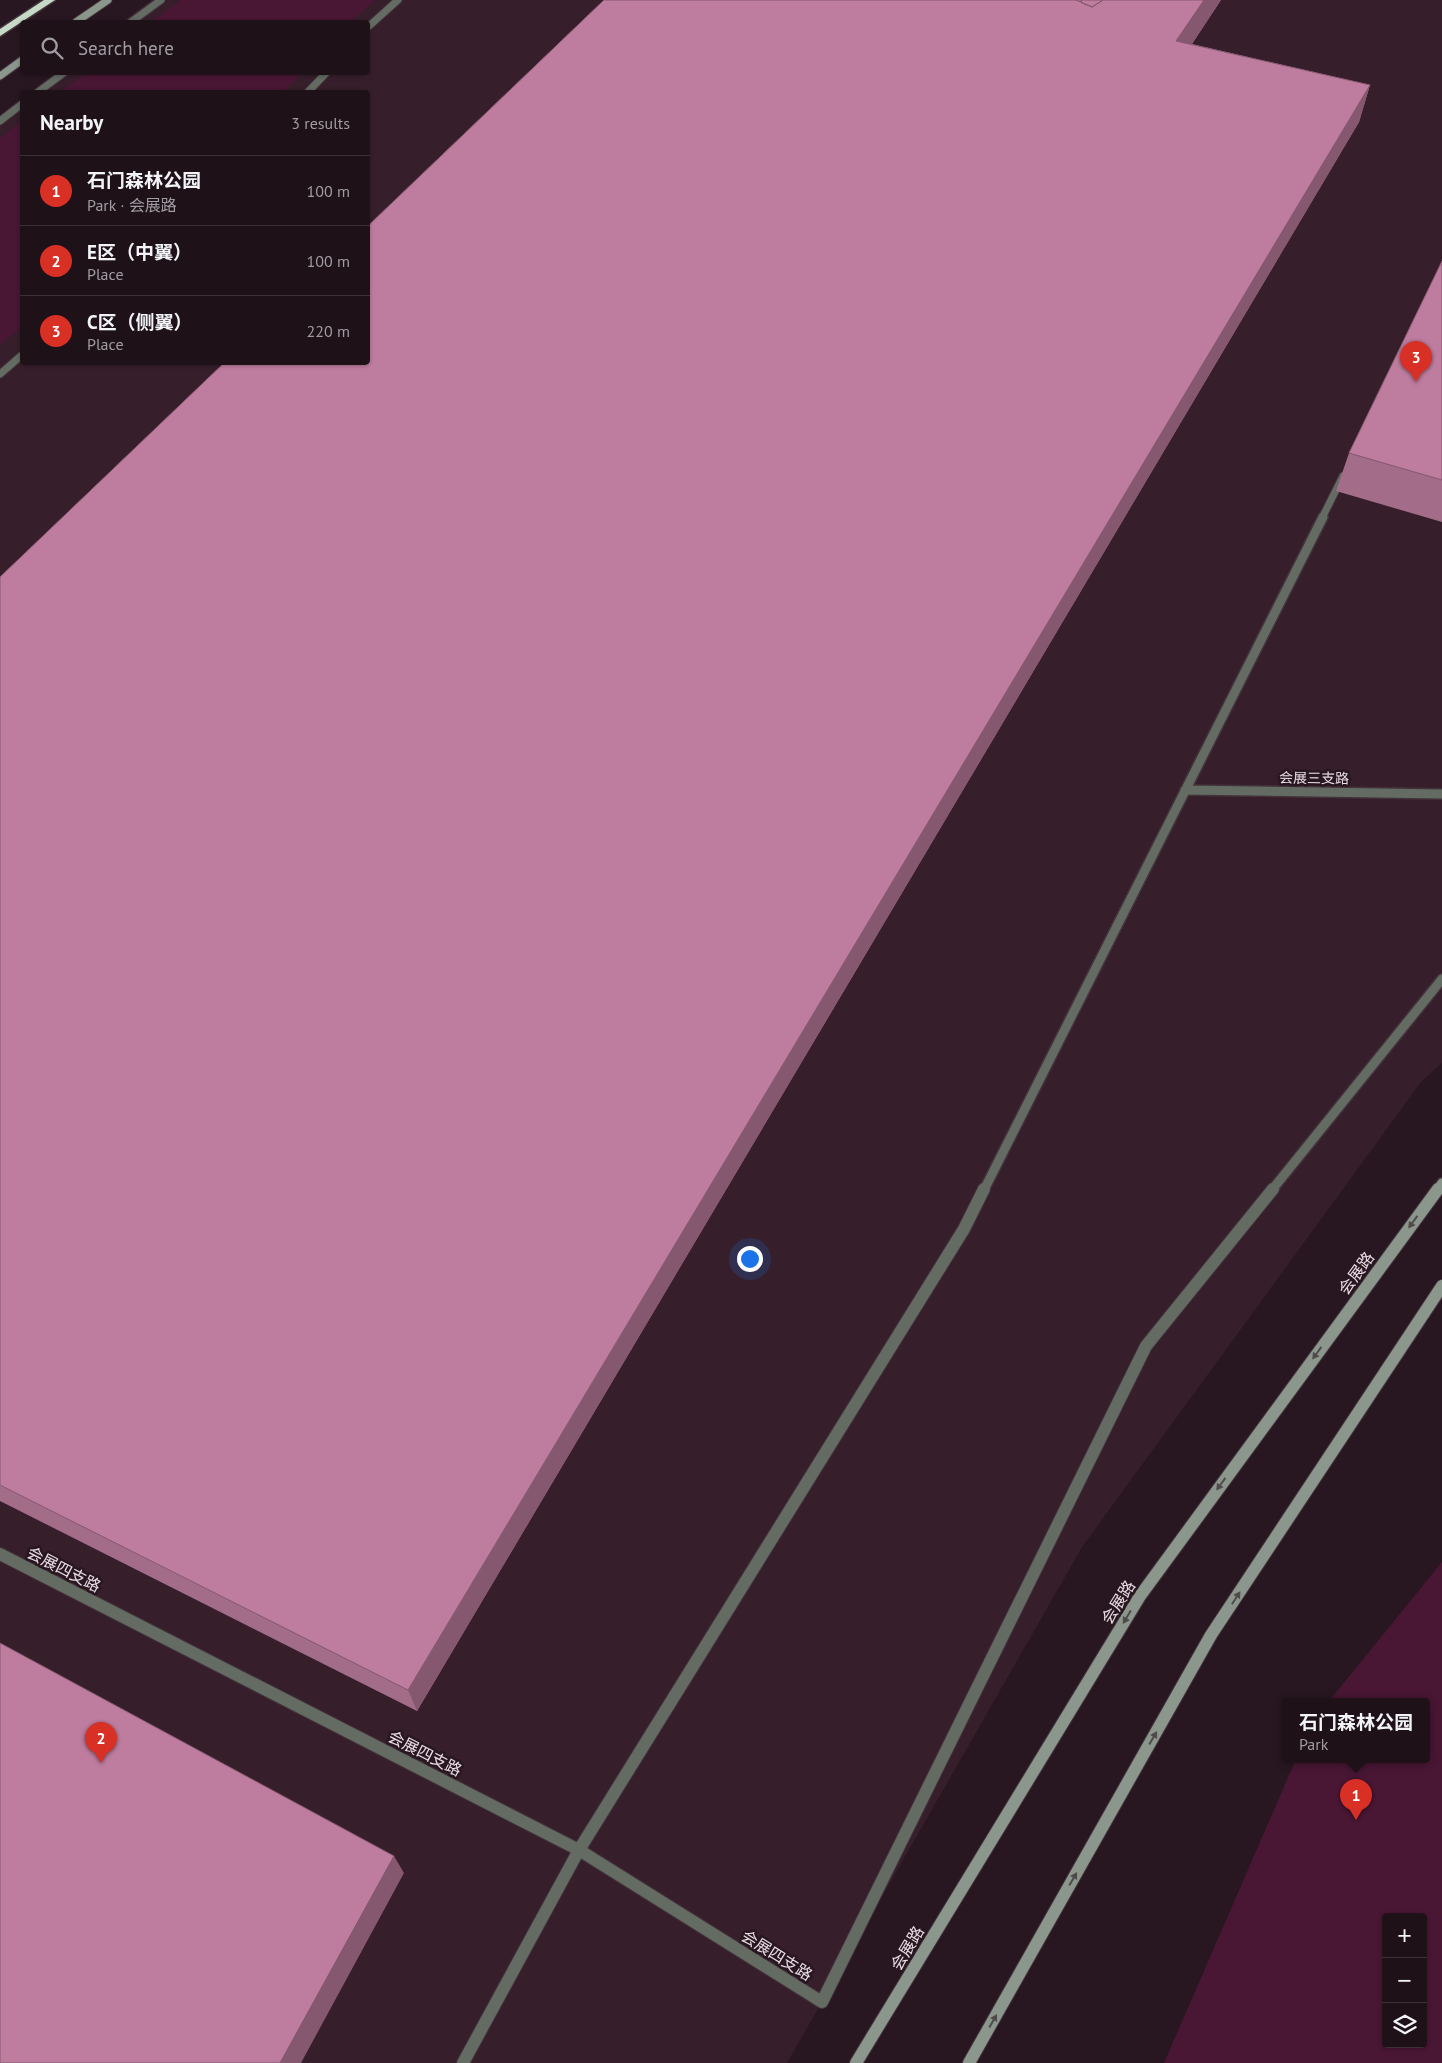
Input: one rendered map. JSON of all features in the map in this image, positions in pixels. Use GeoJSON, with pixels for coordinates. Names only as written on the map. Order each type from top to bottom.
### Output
{"type":"FeatureCollection","features":[{"type":"Feature","properties":{"kind":"highway"},"geometry":{"type":"LineString","coordinates":[[0,33],[50,0]]}},
{"type":"Feature","properties":{"kind":"main road"},"geometry":{"type":"LineString","coordinates":[[79,20],[108,0]]}},
{"type":"Feature","properties":{"kind":"main road"},"geometry":{"type":"LineString","coordinates":[[0,76],[20,61]]}},
{"type":"Feature","properties":{"kind":"main road","name":"会展路"},"geometry":{"type":"LineString","coordinates":[[856,2063],[1140,1596],[1442,1183]]}},
{"type":"Feature","properties":{"kind":"main road"},"geometry":{"type":"LineString","coordinates":[[969,2063],[1211,1635],[1442,1286]]}},
{"type":"Feature","properties":{"kind":"lane"},"geometry":{"type":"LineString","coordinates":[[134,20],[161,0]]}},
{"type":"Feature","properties":{"kind":"lane"},"geometry":{"type":"LineString","coordinates":[[370,25],[398,0]]}},
{"type":"Feature","properties":{"kind":"lane"},"geometry":{"type":"LineString","coordinates":[[41,90],[61,75]]}},
{"type":"Feature","properties":{"kind":"lane"},"geometry":{"type":"LineString","coordinates":[[310,90],[323,75]]}},
{"type":"Feature","properties":{"kind":"lane"},"geometry":{"type":"LineString","coordinates":[[0,121],[20,106]]}},
{"type":"Feature","properties":{"kind":"lane"},"geometry":{"type":"LineString","coordinates":[[0,374],[20,357]]}},
{"type":"Feature","properties":{"kind":"lane"},"geometry":{"type":"LineString","coordinates":[[463,2063],[579,1850],[964,1229],[1348,467]]}},
{"type":"Feature","properties":{"kind":"lane","name":"会展三支路"},"geometry":{"type":"LineString","coordinates":[[1185,790],[1442,794]]}},
{"type":"Feature","properties":{"kind":"lane","name":"会展四支路"},"geometry":{"type":"LineString","coordinates":[[0,1554],[579,1850],[822,2002],[1146,1346],[1442,979]]}},
{"type":"Feature","properties":{"kind":"shaded area"},"geometry":{"type":"Polygon","coordinates":[[[152,0],[1442,0],[1442,1063],[1421,1082],[1082,1547],[787,2063],[0,2063],[0,115],[20,100],[20,365],[370,365],[370,90],[33,90],[53,75],[370,75],[370,20],[125,20],[152,0]]]}},
{"type":"Feature","properties":{"kind":"shaded area"},"geometry":{"type":"Polygon","coordinates":[[[181,0],[375,0],[352,20],[154,20],[181,0]]]}},
{"type":"Feature","properties":{"kind":"shaded area"},"geometry":{"type":"Polygon","coordinates":[[[83,75],[300,75],[285,90],[63,90],[83,75]]]}},
{"type":"Feature","properties":{"kind":"shaded area"},"geometry":{"type":"Polygon","coordinates":[[[20,123],[20,329],[0,345],[0,138],[20,123]]]}},
{"type":"Feature","properties":{"kind":"shaded area"},"geometry":{"type":"Polygon","coordinates":[[[1442,1562],[1442,2063],[1164,2063],[1294,1763],[1430,1763],[1430,1698],[1331,1698],[1442,1562]]]}},
{"type":"Feature","properties":{"kind":"building"},"geometry":{"type":"Polygon","coordinates":[[[604,0],[1076,0],[1092,7],[1103,0],[1204,0],[1176,41],[1370,85],[408,1690],[0,1485],[0,577],[222,365],[370,365],[370,224],[604,0]]]}},
{"type":"Feature","properties":{"kind":"building"},"geometry":{"type":"Polygon","coordinates":[[[1081,0],[1103,0],[1092,7],[1082,3],[1081,0]]]}},
{"type":"Feature","properties":{"kind":"building"},"geometry":{"type":"Polygon","coordinates":[[[1442,261],[1442,480],[1349,453],[1442,261]]]}},
{"type":"Feature","properties":{"kind":"building"},"geometry":{"type":"Polygon","coordinates":[[[0,1643],[394,1856],[280,2063],[0,2063],[0,1643]]]}},
{"type":"Feature","properties":{"kind":"place","name":"C区（侧翼）"},"geometry":{"type":"Point","coordinates":[1416,382]}},
{"type":"Feature","properties":{"kind":"place","name":"E区（中翼）"},"geometry":{"type":"Point","coordinates":[101,1763]}},
{"type":"Feature","properties":{"kind":"place","name":"石门森林公园"},"geometry":{"type":"Point","coordinates":[1356,1820]}}]}
